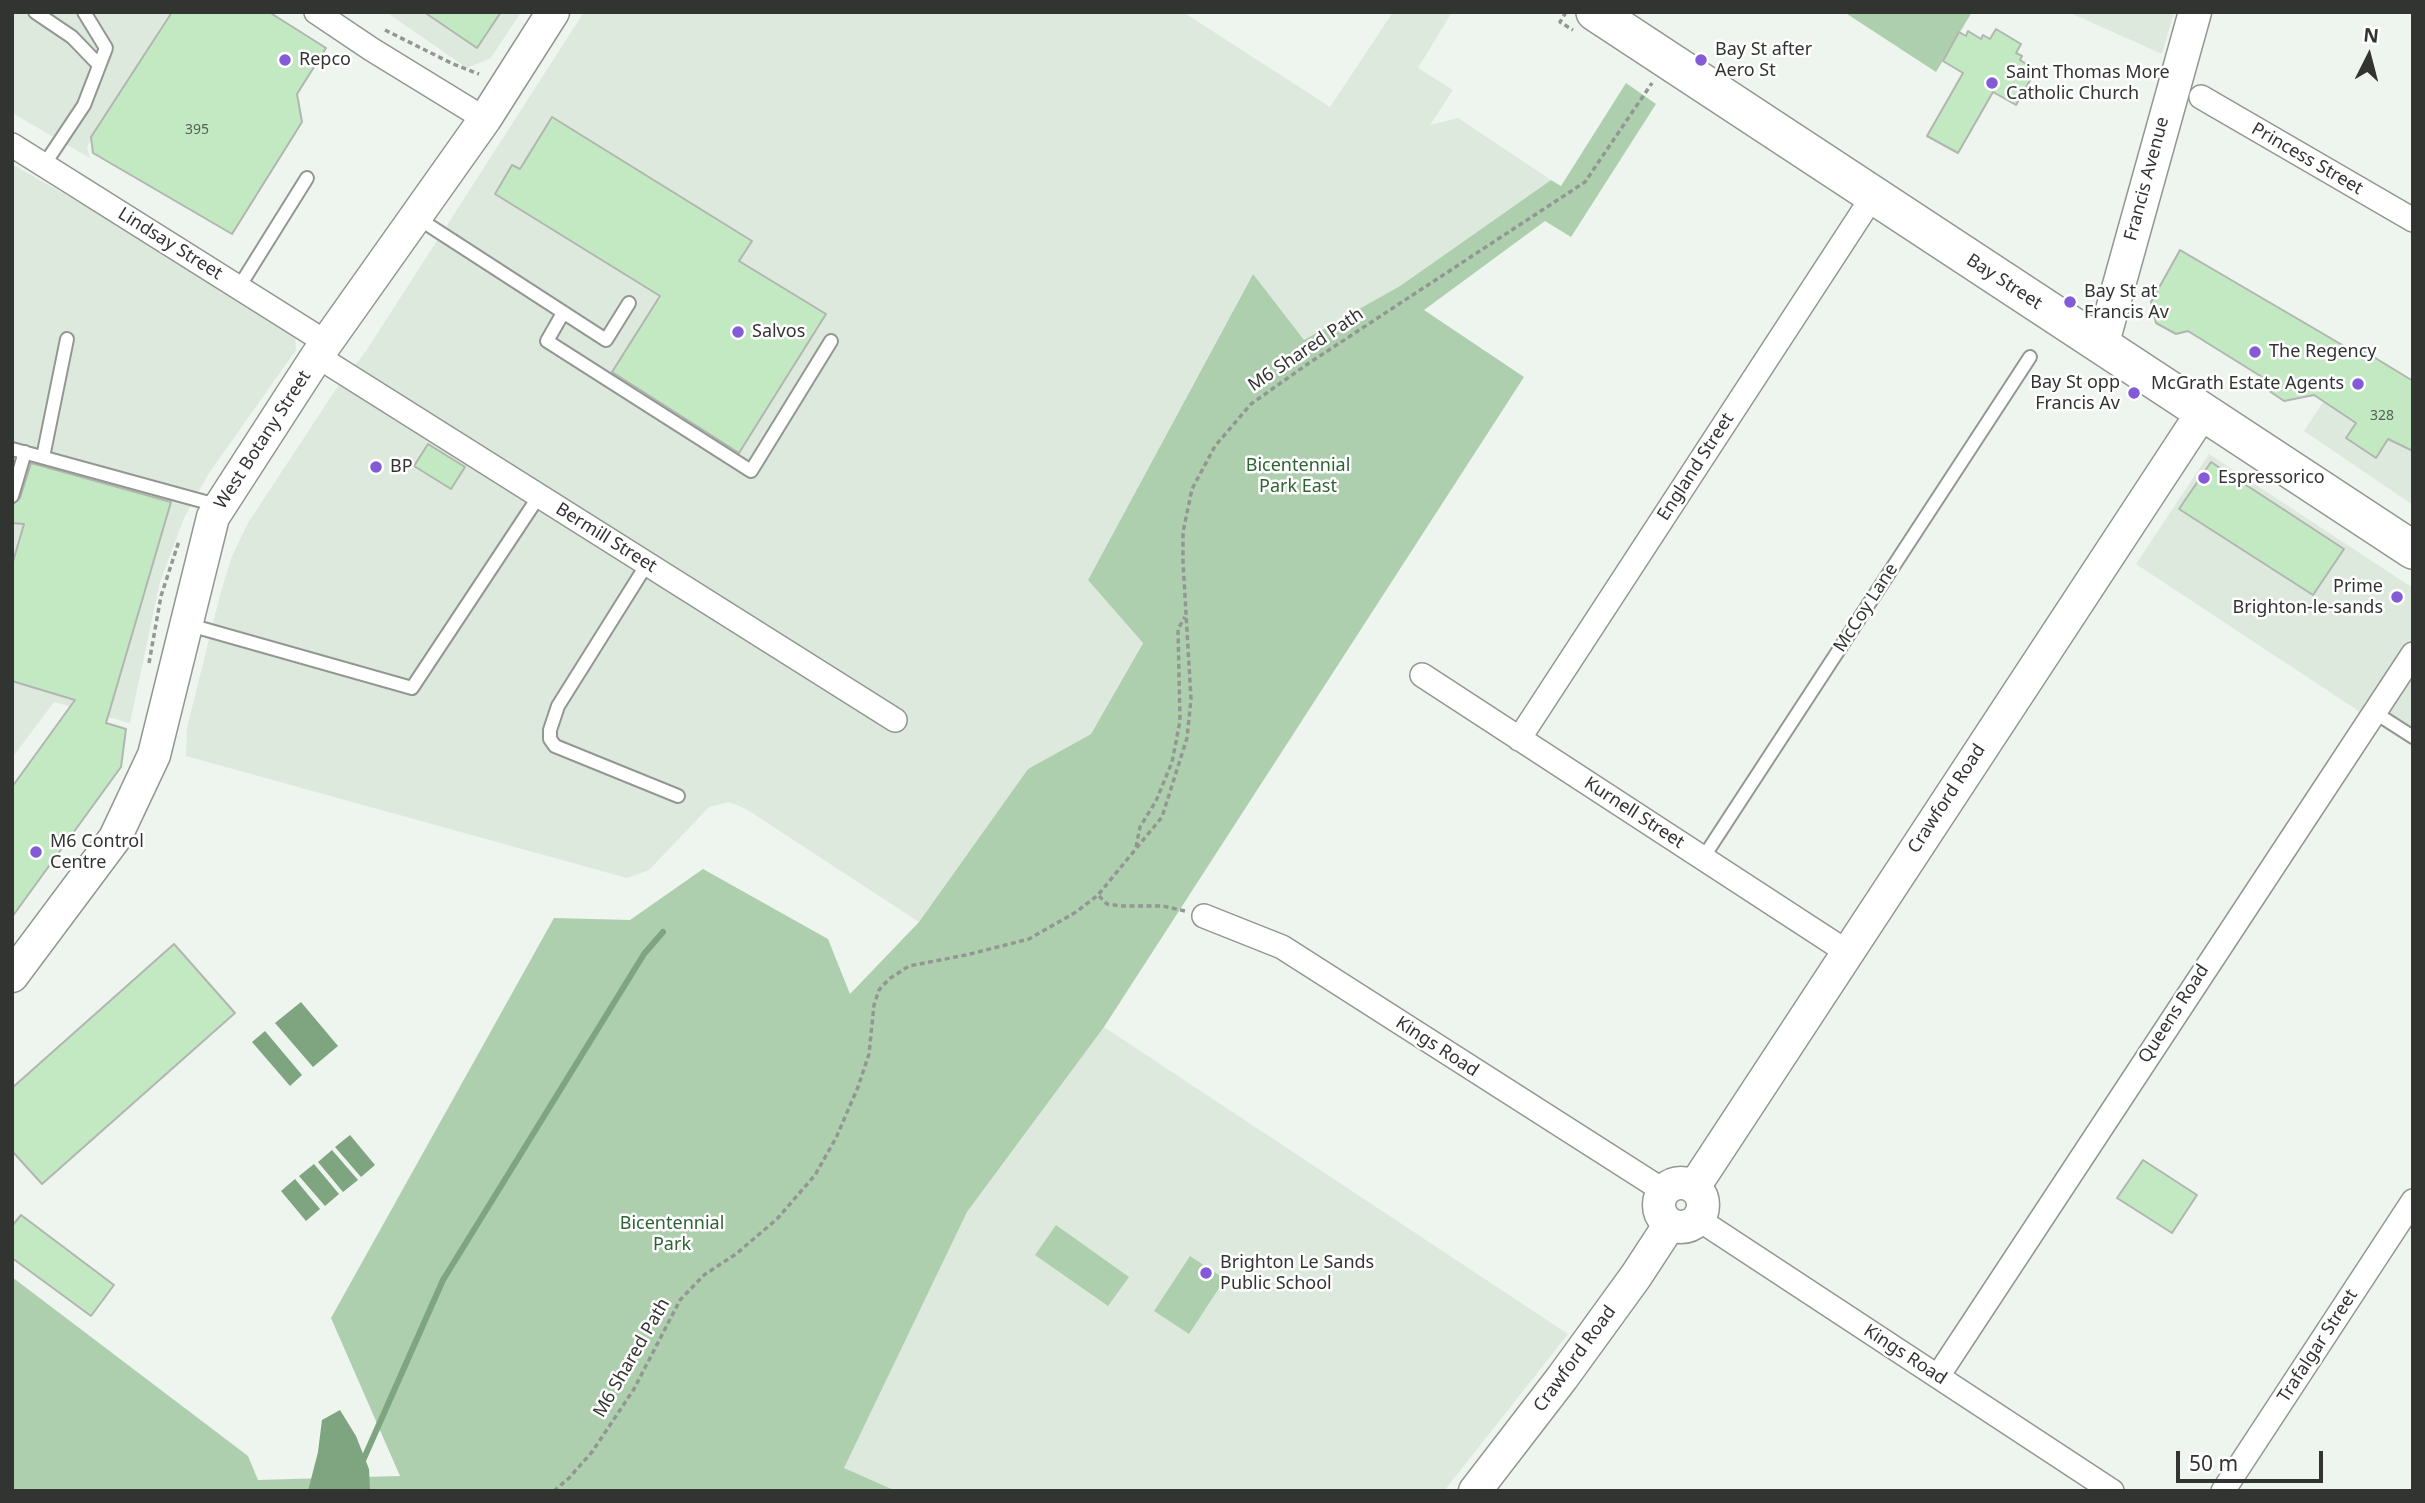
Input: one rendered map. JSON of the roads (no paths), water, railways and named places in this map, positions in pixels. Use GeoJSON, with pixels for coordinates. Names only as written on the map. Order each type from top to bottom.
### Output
{"type":"FeatureCollection","features":[{"type":"Feature","properties":{"kind":"main road","name":"Bay Street"},"geometry":{"type":"LineString","coordinates":[[1595,12],[2413,550]]}},
{"type":"Feature","properties":{"kind":"street"},"geometry":{"type":"LineString","coordinates":[[316,12],[485,119]]}},
{"type":"Feature","properties":{"kind":"street","name":"West Botany Street"},"geometry":{"type":"LineString","coordinates":[[12,976],[115,838],[154,755],[213,517],[322,349],[485,119],[553,12]]}},
{"type":"Feature","properties":{"kind":"street","name":"Francis Avenue"},"geometry":{"type":"LineString","coordinates":[[2102,346],[2195,12]]}},
{"type":"Feature","properties":{"kind":"street","name":"Princess Street"},"geometry":{"type":"LineString","coordinates":[[2201,97],[2413,220]]}},
{"type":"Feature","properties":{"kind":"street","name":"Lindsay Street"},"geometry":{"type":"LineString","coordinates":[[12,145],[239,287],[322,349]]}},
{"type":"Feature","properties":{"kind":"street","name":"England Street"},"geometry":{"type":"LineString","coordinates":[[1519,739],[1873,196]]}},
{"type":"Feature","properties":{"kind":"street","name":"Bermill Street"},"geometry":{"type":"LineString","coordinates":[[322,349],[539,496],[895,720]]}},
{"type":"Feature","properties":{"kind":"street","name":"Crawford Road"},"geometry":{"type":"LineString","coordinates":[[1679,1189],[1847,951],[2202,413]]}},
{"type":"Feature","properties":{"kind":"street","name":"Queens Road"},"geometry":{"type":"LineString","coordinates":[[1938,1376],[2413,654]]}},
{"type":"Feature","properties":{"kind":"street","name":"Kurnell Street"},"geometry":{"type":"LineString","coordinates":[[1422,675],[1847,951]]}},
{"type":"Feature","properties":{"kind":"street","name":"Kings Road"},"geometry":{"type":"LineString","coordinates":[[1204,916],[1282,947],[1679,1189]]}},
{"type":"Feature","properties":{"kind":"street"},"geometry":{"type":"LineString","coordinates":[[1679,1189],[1700,1193],[1703,1202],[1703,1211],[1684,1221]]}},
{"type":"Feature","properties":{"kind":"street","name":"Trafalgar Street"},"geometry":{"type":"LineString","coordinates":[[2223,1491],[2413,1201]]}},
{"type":"Feature","properties":{"kind":"street","name":"Crawford Road"},"geometry":{"type":"LineString","coordinates":[[1475,1491],[1684,1221]]}},
{"type":"Feature","properties":{"kind":"street","name":"Kings Road"},"geometry":{"type":"LineString","coordinates":[[1684,1221],[1938,1376],[2112,1491]]}},
{"type":"Feature","properties":{"kind":"lane"},"geometry":{"type":"LineString","coordinates":[[35,12],[72,37],[99,65]]}},
{"type":"Feature","properties":{"kind":"lane"},"geometry":{"type":"LineString","coordinates":[[44,165],[84,105],[106,48],[84,12]]}},
{"type":"Feature","properties":{"kind":"lane"},"geometry":{"type":"LineString","coordinates":[[239,287],[307,178]]}},
{"type":"Feature","properties":{"kind":"lane"},"geometry":{"type":"LineString","coordinates":[[416,217],[606,340],[629,303]]}},
{"type":"Feature","properties":{"kind":"lane"},"geometry":{"type":"LineString","coordinates":[[564,313],[547,341],[751,471],[831,341]]}},
{"type":"Feature","properties":{"kind":"lane"},"geometry":{"type":"LineString","coordinates":[[43,457],[67,339]]}},
{"type":"Feature","properties":{"kind":"lane","name":"McCoy Lane"},"geometry":{"type":"LineString","coordinates":[[1703,858],[2030,357]]}},
{"type":"Feature","properties":{"kind":"lane"},"geometry":{"type":"LineString","coordinates":[[12,496],[19,450],[220,506]]}},
{"type":"Feature","properties":{"kind":"lane"},"geometry":{"type":"LineString","coordinates":[[186,624],[412,688],[539,496]]}},
{"type":"Feature","properties":{"kind":"lane"},"geometry":{"type":"LineString","coordinates":[[648,564],[558,706],[550,730],[550,739],[555,746],[678,796]]}},
{"type":"Feature","properties":{"kind":"lane"},"geometry":{"type":"LineString","coordinates":[[2374,712],[2413,737]]}},
{"type":"Feature","properties":{"kind":"waterway"},"geometry":{"type":"LineString","coordinates":[[361,1465],[443,1280],[644,954],[663,932]]}},
{"type":"Feature","properties":{"kind":"place","name":"Repco"},"geometry":{"type":"Point","coordinates":[285,60]}},
{"type":"Feature","properties":{"kind":"place","name":"Bay St after Aero St"},"geometry":{"type":"Point","coordinates":[1701,60]}},
{"type":"Feature","properties":{"kind":"place","name":"Saint Thomas More Catholic Church"},"geometry":{"type":"Point","coordinates":[1992,83]}},
{"type":"Feature","properties":{"kind":"place","name":"Bay St at Francis Av"},"geometry":{"type":"Point","coordinates":[2070,302]}},
{"type":"Feature","properties":{"kind":"place","name":"Salvos"},"geometry":{"type":"Point","coordinates":[738,332]}},
{"type":"Feature","properties":{"kind":"place","name":"The Regency"},"geometry":{"type":"Point","coordinates":[2255,352]}},
{"type":"Feature","properties":{"kind":"place","name":"McGrath Estate Agents"},"geometry":{"type":"Point","coordinates":[2358,384]}},
{"type":"Feature","properties":{"kind":"place","name":"Bay St opp Francis Av"},"geometry":{"type":"Point","coordinates":[2134,393]}},
{"type":"Feature","properties":{"kind":"place","name":"BP"},"geometry":{"type":"Point","coordinates":[376,467]}},
{"type":"Feature","properties":{"kind":"place","name":"Espressorico"},"geometry":{"type":"Point","coordinates":[2204,478]}},
{"type":"Feature","properties":{"kind":"place","name":"Prime Brighton-le-sands"},"geometry":{"type":"Point","coordinates":[2397,597]}},
{"type":"Feature","properties":{"kind":"place","name":"M6 Control Centre"},"geometry":{"type":"Point","coordinates":[36,852]}},
{"type":"Feature","properties":{"kind":"place","name":"Brighton Le Sands Public School"},"geometry":{"type":"Point","coordinates":[1206,1273]}},
{"type":"Feature","properties":{"kind":"park label","name":"Bicentennial Park East"},"geometry":{"type":"Point","coordinates":[1298,476]}},
{"type":"Feature","properties":{"kind":"park label","name":"Bicentennial Park"},"geometry":{"type":"Point","coordinates":[672,1234]}}]}
